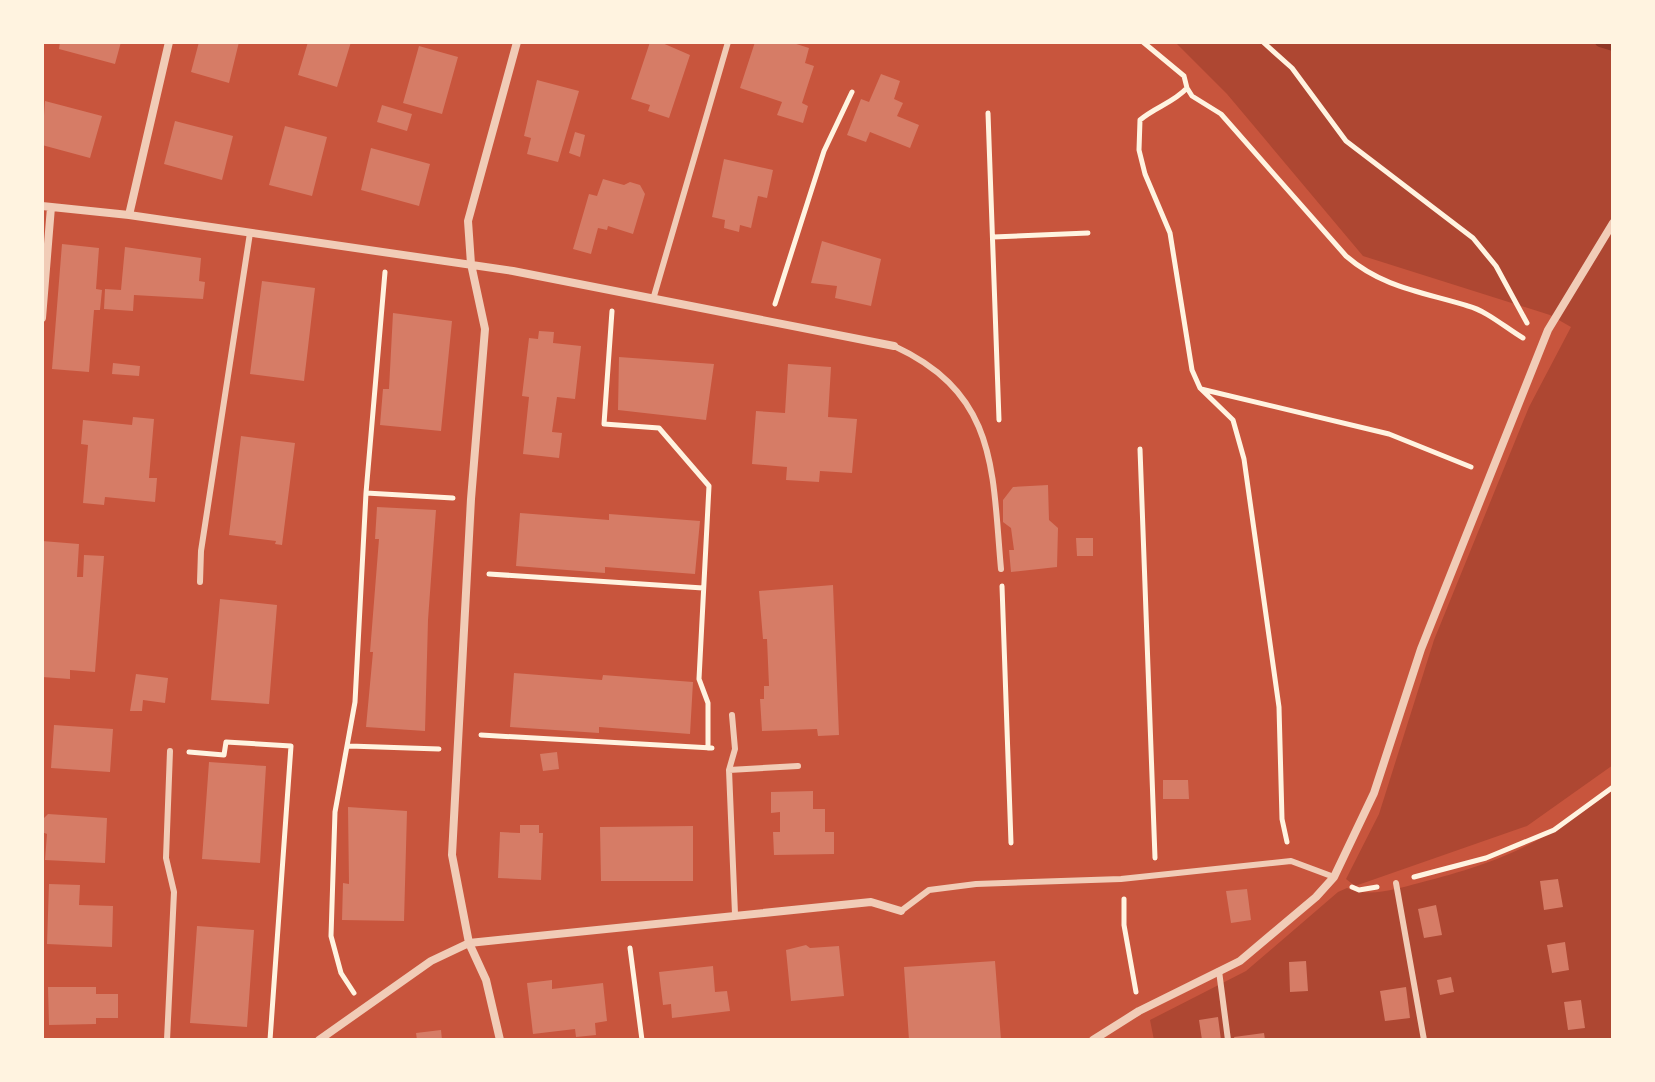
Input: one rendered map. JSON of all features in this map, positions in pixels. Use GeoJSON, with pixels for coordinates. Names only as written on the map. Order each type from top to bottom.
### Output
{"type":"FeatureCollection","features":[{"type":"Feature","properties":{"kind":"street"},"geometry":{"type":"LineString","coordinates":[[129,215],[169,42]]}},
{"type":"Feature","properties":{"kind":"street"},"geometry":{"type":"LineString","coordinates":[[500,1040],[486,980],[469,943],[452,855],[471,499],[485,329],[471,264],[468,221],[517,42]]}},
{"type":"Feature","properties":{"kind":"street"},"geometry":{"type":"LineString","coordinates":[[42,318],[46,207],[129,215],[471,264],[654,296],[894,346]]}},
{"type":"Feature","properties":{"kind":"street"},"geometry":{"type":"LineString","coordinates":[[1093,1040],[1139,1011],[1240,961],[1316,897],[1334,877],[1374,793],[1421,649],[1548,330],[1613,223]]}},
{"type":"Feature","properties":{"kind":"street"},"geometry":{"type":"LineString","coordinates":[[319,1040],[431,961],[469,943],[871,902],[901,911]]}},
{"type":"Feature","properties":{"kind":"lane"},"geometry":{"type":"LineString","coordinates":[[654,296],[728,42]]}},
{"type":"Feature","properties":{"kind":"lane"},"geometry":{"type":"LineString","coordinates":[[200,582],[201,551],[250,233]]}},
{"type":"Feature","properties":{"kind":"lane"},"geometry":{"type":"LineString","coordinates":[[894,346],[942,375],[982,430],[990,452],[1001,569]]}},
{"type":"Feature","properties":{"kind":"lane"},"geometry":{"type":"LineString","coordinates":[[732,715],[735,749],[729,770],[735,914]]}},
{"type":"Feature","properties":{"kind":"lane"},"geometry":{"type":"LineString","coordinates":[[167,1040],[174,892],[166,858],[170,751]]}},
{"type":"Feature","properties":{"kind":"lane"},"geometry":{"type":"LineString","coordinates":[[729,770],[798,766]]}},
{"type":"Feature","properties":{"kind":"lane"},"geometry":{"type":"LineString","coordinates":[[901,911],[929,890],[976,884],[1155,875],[1291,861],[1334,877]]}},
{"type":"Feature","properties":{"kind":"lane"},"geometry":{"type":"LineString","coordinates":[[1396,883],[1424,1040]]}},
{"type":"Feature","properties":{"kind":"lane"},"geometry":{"type":"LineString","coordinates":[[1219,971],[1228,1040]]}},
{"type":"Feature","properties":{"kind":"path"},"geometry":{"type":"LineString","coordinates":[[1143,42],[1184,76],[1192,96],[1221,114],[1346,256],[1366,273],[1390,285],[1471,306],[1540,349]]}},
{"type":"Feature","properties":{"kind":"path"},"geometry":{"type":"LineString","coordinates":[[1263,42],[1292,68],[1346,141],[1473,238],[1496,266],[1527,324],[1531,328],[1548,330]]}},
{"type":"Feature","properties":{"kind":"path"},"geometry":{"type":"LineString","coordinates":[[1187,88],[1176,100],[1156,106],[1140,120],[1137,138],[1145,174],[1170,233],[1192,370],[1200,388],[1233,420],[1244,459],[1279,707],[1282,819],[1291,861]]}},
{"type":"Feature","properties":{"kind":"path"},"geometry":{"type":"LineString","coordinates":[[770,320],[824,151],[852,92]]}},
{"type":"Feature","properties":{"kind":"path"},"geometry":{"type":"LineString","coordinates":[[988,113],[999,418],[990,452]]}},
{"type":"Feature","properties":{"kind":"path"},"geometry":{"type":"LineString","coordinates":[[993,237],[1088,233]]}},
{"type":"Feature","properties":{"kind":"path"},"geometry":{"type":"LineString","coordinates":[[363,1008],[341,973],[331,936],[335,812],[355,702],[366,493],[386,264]]}},
{"type":"Feature","properties":{"kind":"path"},"geometry":{"type":"LineString","coordinates":[[613,290],[604,424],[659,428],[709,486],[699,679],[708,703],[708,748]]}},
{"type":"Feature","properties":{"kind":"path"},"geometry":{"type":"LineString","coordinates":[[1200,388],[1389,434],[1490,475]]}},
{"type":"Feature","properties":{"kind":"path"},"geometry":{"type":"LineString","coordinates":[[1140,449],[1155,875]]}},
{"type":"Feature","properties":{"kind":"path"},"geometry":{"type":"LineString","coordinates":[[366,493],[459,498]]}},
{"type":"Feature","properties":{"kind":"path"},"geometry":{"type":"LineString","coordinates":[[1001,569],[1011,843]]}},
{"type":"Feature","properties":{"kind":"path"},"geometry":{"type":"LineString","coordinates":[[489,574],[704,588]]}},
{"type":"Feature","properties":{"kind":"path"},"geometry":{"type":"LineString","coordinates":[[481,735],[735,749]]}},
{"type":"Feature","properties":{"kind":"path"},"geometry":{"type":"LineString","coordinates":[[170,751],[224,755],[226,742],[291,746],[270,1040]]}},
{"type":"Feature","properties":{"kind":"path"},"geometry":{"type":"LineString","coordinates":[[349,746],[446,749]]}},
{"type":"Feature","properties":{"kind":"path"},"geometry":{"type":"LineString","coordinates":[[1486,858],[1554,830],[1613,787]]}},
{"type":"Feature","properties":{"kind":"path"},"geometry":{"type":"LineString","coordinates":[[1124,903],[1124,925],[1139,1011]]}},
{"type":"Feature","properties":{"kind":"path"},"geometry":{"type":"LineString","coordinates":[[629,944],[642,1040]]}},
{"type":"Feature","properties":{"kind":"shaded area"},"geometry":{"type":"Polygon","coordinates":[[[1175,42],[1613,42],[1613,765],[1527,826],[1355,886],[1346,879],[1379,814],[1434,640],[1529,407],[1571,327],[1550,315],[1363,256],[1227,94],[1175,42]]]}},
{"type":"Feature","properties":{"kind":"shaded area"},"geometry":{"type":"Polygon","coordinates":[[[1613,790],[1613,1040],[1154,1040],[1150,1020],[1246,971],[1338,892],[1347,888],[1364,892],[1392,890],[1476,867],[1543,837],[1613,790]]]}},
{"type":"Feature","properties":{"kind":"building"},"geometry":{"type":"Polygon","coordinates":[[[60,42],[121,42],[115,64],[59,49],[60,42]]]}},
{"type":"Feature","properties":{"kind":"building"},"geometry":{"type":"Polygon","coordinates":[[[199,42],[239,42],[229,83],[191,72],[199,42]]]}},
{"type":"Feature","properties":{"kind":"building"},"geometry":{"type":"Polygon","coordinates":[[[308,42],[351,42],[337,87],[298,75],[308,42]]]}},
{"type":"Feature","properties":{"kind":"building"},"geometry":{"type":"Polygon","coordinates":[[[650,42],[660,42],[690,55],[669,118],[648,111],[650,105],[631,99],[650,42]]]}},
{"type":"Feature","properties":{"kind":"building"},"geometry":{"type":"Polygon","coordinates":[[[755,42],[790,42],[809,48],[805,63],[814,66],[802,103],[808,106],[803,123],[777,115],[782,102],[740,88],[755,42]]]}},
{"type":"Feature","properties":{"kind":"building"},"geometry":{"type":"Polygon","coordinates":[[[419,46],[458,57],[442,114],[403,103],[419,46]]]}},
{"type":"Feature","properties":{"kind":"building"},"geometry":{"type":"Polygon","coordinates":[[[881,74],[900,81],[894,99],[903,103],[897,116],[919,125],[910,148],[870,132],[866,142],[847,135],[861,99],[869,102],[881,74]]]}},
{"type":"Feature","properties":{"kind":"building"},"geometry":{"type":"Polygon","coordinates":[[[537,80],[579,91],[558,162],[527,154],[531,138],[524,136],[537,80]]]}},
{"type":"Feature","properties":{"kind":"building"},"geometry":{"type":"Polygon","coordinates":[[[45,101],[102,116],[90,158],[42,145],[45,101]]]}},
{"type":"Feature","properties":{"kind":"building"},"geometry":{"type":"Polygon","coordinates":[[[382,105],[412,114],[407,131],[377,122],[382,105]]]}},
{"type":"Feature","properties":{"kind":"building"},"geometry":{"type":"Polygon","coordinates":[[[175,121],[233,136],[222,180],[164,164],[175,121]]]}},
{"type":"Feature","properties":{"kind":"building"},"geometry":{"type":"Polygon","coordinates":[[[285,126],[327,137],[312,196],[269,185],[285,126]]]}},
{"type":"Feature","properties":{"kind":"building"},"geometry":{"type":"Polygon","coordinates":[[[575,132],[585,135],[580,157],[569,153],[575,132]]]}},
{"type":"Feature","properties":{"kind":"building"},"geometry":{"type":"Polygon","coordinates":[[[371,148],[430,164],[419,206],[361,190],[371,148]]]}},
{"type":"Feature","properties":{"kind":"building"},"geometry":{"type":"Polygon","coordinates":[[[724,159],[773,170],[767,198],[758,196],[751,228],[740,225],[739,232],[724,228],[725,220],[712,217],[724,159]]]}},
{"type":"Feature","properties":{"kind":"building"},"geometry":{"type":"Polygon","coordinates":[[[603,179],[624,185],[630,182],[640,185],[645,194],[633,234],[608,226],[607,230],[598,228],[591,254],[573,249],[589,194],[597,196],[603,179]]]}},
{"type":"Feature","properties":{"kind":"building"},"geometry":{"type":"Polygon","coordinates":[[[822,241],[881,259],[871,306],[835,298],[837,286],[811,283],[822,241]]]}},
{"type":"Feature","properties":{"kind":"building"},"geometry":{"type":"Polygon","coordinates":[[[62,244],[99,248],[96,289],[102,290],[100,310],[94,310],[89,372],[52,369],[62,244]]]}},
{"type":"Feature","properties":{"kind":"building"},"geometry":{"type":"Polygon","coordinates":[[[125,247],[201,258],[199,281],[205,282],[203,299],[134,295],[133,311],[104,309],[105,289],[121,290],[125,247]]]}},
{"type":"Feature","properties":{"kind":"building"},"geometry":{"type":"Polygon","coordinates":[[[262,281],[315,288],[304,381],[250,374],[262,281]]]}},
{"type":"Feature","properties":{"kind":"building"},"geometry":{"type":"Polygon","coordinates":[[[393,313],[452,321],[441,431],[380,425],[383,389],[389,389],[393,313]]]}},
{"type":"Feature","properties":{"kind":"building"},"geometry":{"type":"Polygon","coordinates":[[[539,331],[554,332],[553,343],[581,346],[575,399],[557,397],[552,432],[562,433],[559,458],[523,454],[529,397],[522,396],[529,338],[538,339],[539,331]]]}},
{"type":"Feature","properties":{"kind":"building"},"geometry":{"type":"Polygon","coordinates":[[[619,357],[714,364],[706,420],[618,410],[619,357]]]}},
{"type":"Feature","properties":{"kind":"building"},"geometry":{"type":"Polygon","coordinates":[[[113,363],[140,366],[139,376],[112,374],[113,363]]]}},
{"type":"Feature","properties":{"kind":"building"},"geometry":{"type":"Polygon","coordinates":[[[788,364],[831,367],[828,417],[857,419],[852,473],[820,471],[819,482],[786,480],[787,467],[752,464],[756,411],[785,413],[788,364]]]}},
{"type":"Feature","properties":{"kind":"building"},"geometry":{"type":"Polygon","coordinates":[[[133,417],[154,419],[149,478],[157,478],[155,502],[105,497],[104,505],[83,503],[88,445],[81,444],[83,420],[132,425],[133,417]]]}},
{"type":"Feature","properties":{"kind":"building"},"geometry":{"type":"Polygon","coordinates":[[[241,436],[295,443],[282,545],[275,544],[276,541],[229,535],[241,436]]]}},
{"type":"Feature","properties":{"kind":"building"},"geometry":{"type":"Polygon","coordinates":[[[1048,485],[1049,520],[1058,528],[1057,567],[1011,572],[1009,550],[1014,550],[1011,528],[1003,522],[1003,500],[1013,487],[1048,485]]]}},
{"type":"Feature","properties":{"kind":"building"},"geometry":{"type":"Polygon","coordinates":[[[377,507],[436,510],[428,620],[425,731],[366,727],[379,539],[375,539],[377,507]]]}},
{"type":"Feature","properties":{"kind":"building"},"geometry":{"type":"Polygon","coordinates":[[[520,513],[609,520],[609,514],[700,521],[695,574],[605,567],[605,573],[516,566],[520,513]]]}},
{"type":"Feature","properties":{"kind":"building"},"geometry":{"type":"Polygon","coordinates":[[[1076,538],[1093,538],[1093,556],[1077,556],[1076,538]]]}},
{"type":"Feature","properties":{"kind":"building"},"geometry":{"type":"Polygon","coordinates":[[[42,541],[79,544],[77,577],[83,577],[84,555],[104,556],[95,672],[70,670],[70,679],[42,677],[42,541]]]}},
{"type":"Feature","properties":{"kind":"building"},"geometry":{"type":"Polygon","coordinates":[[[833,585],[839,735],[818,736],[817,729],[762,731],[760,699],[764,699],[764,686],[769,686],[767,639],[763,639],[759,591],[833,585]]]}},
{"type":"Feature","properties":{"kind":"building"},"geometry":{"type":"Polygon","coordinates":[[[220,599],[277,605],[269,704],[211,700],[220,599]]]}},
{"type":"Feature","properties":{"kind":"building"},"geometry":{"type":"Polygon","coordinates":[[[514,673],[602,680],[603,675],[693,682],[690,734],[599,727],[599,733],[510,727],[514,673]]]}},
{"type":"Feature","properties":{"kind":"building"},"geometry":{"type":"Polygon","coordinates":[[[136,674],[168,678],[165,703],[143,700],[142,711],[130,711],[136,674]]]}},
{"type":"Feature","properties":{"kind":"building"},"geometry":{"type":"Polygon","coordinates":[[[54,725],[113,729],[110,772],[51,768],[54,725]]]}},
{"type":"Feature","properties":{"kind":"building"},"geometry":{"type":"Polygon","coordinates":[[[557,752],[559,769],[543,771],[540,754],[557,752]]]}},
{"type":"Feature","properties":{"kind":"building"},"geometry":{"type":"Polygon","coordinates":[[[209,762],[266,766],[260,863],[202,859],[209,762]]]}},
{"type":"Feature","properties":{"kind":"building"},"geometry":{"type":"Polygon","coordinates":[[[1163,780],[1188,780],[1189,799],[1163,799],[1163,780]]]}},
{"type":"Feature","properties":{"kind":"building"},"geometry":{"type":"Polygon","coordinates":[[[813,791],[813,809],[825,809],[825,832],[834,832],[834,854],[774,855],[773,832],[780,832],[780,812],[771,813],[771,792],[813,791]]]}},
{"type":"Feature","properties":{"kind":"building"},"geometry":{"type":"Polygon","coordinates":[[[348,807],[407,811],[404,921],[342,920],[343,883],[349,884],[348,807]]]}},
{"type":"Feature","properties":{"kind":"building"},"geometry":{"type":"Polygon","coordinates":[[[48,814],[107,818],[105,863],[45,860],[47,834],[42,832],[42,820],[48,814]]]}},
{"type":"Feature","properties":{"kind":"building"},"geometry":{"type":"Polygon","coordinates":[[[520,825],[539,825],[539,833],[543,833],[541,880],[498,878],[500,832],[520,833],[520,825]]]}},
{"type":"Feature","properties":{"kind":"building"},"geometry":{"type":"Polygon","coordinates":[[[693,826],[693,881],[601,881],[600,827],[693,826]]]}},
{"type":"Feature","properties":{"kind":"building"},"geometry":{"type":"Polygon","coordinates":[[[1558,879],[1563,907],[1544,910],[1540,881],[1558,879]]]}},
{"type":"Feature","properties":{"kind":"building"},"geometry":{"type":"Polygon","coordinates":[[[49,884],[80,885],[79,905],[113,906],[112,947],[47,944],[49,884]]]}},
{"type":"Feature","properties":{"kind":"building"},"geometry":{"type":"Polygon","coordinates":[[[1247,889],[1251,920],[1231,923],[1226,891],[1247,889]]]}},
{"type":"Feature","properties":{"kind":"building"},"geometry":{"type":"Polygon","coordinates":[[[1436,905],[1442,935],[1424,938],[1418,909],[1436,905]]]}},
{"type":"Feature","properties":{"kind":"building"},"geometry":{"type":"Polygon","coordinates":[[[197,926],[254,930],[247,1027],[190,1023],[197,926]]]}},
{"type":"Feature","properties":{"kind":"building"},"geometry":{"type":"Polygon","coordinates":[[[1565,942],[1569,970],[1552,973],[1547,945],[1565,942]]]}},
{"type":"Feature","properties":{"kind":"building"},"geometry":{"type":"Polygon","coordinates":[[[806,945],[810,948],[839,946],[844,996],[791,1001],[786,950],[806,945]]]}},
{"type":"Feature","properties":{"kind":"building"},"geometry":{"type":"Polygon","coordinates":[[[995,961],[1001,1040],[909,1040],[904,967],[995,961]]]}},
{"type":"Feature","properties":{"kind":"building"},"geometry":{"type":"Polygon","coordinates":[[[1306,961],[1308,991],[1290,992],[1289,962],[1306,961]]]}},
{"type":"Feature","properties":{"kind":"building"},"geometry":{"type":"Polygon","coordinates":[[[713,966],[715,992],[727,991],[730,1011],[672,1018],[671,1004],[663,1005],[659,972],[713,966]]]}},
{"type":"Feature","properties":{"kind":"building"},"geometry":{"type":"Polygon","coordinates":[[[1451,977],[1454,992],[1440,995],[1437,980],[1451,977]]]}},
{"type":"Feature","properties":{"kind":"building"},"geometry":{"type":"Polygon","coordinates":[[[552,980],[552,989],[603,983],[607,1021],[595,1023],[596,1035],[576,1037],[575,1029],[533,1034],[527,983],[552,980]]]}},
{"type":"Feature","properties":{"kind":"building"},"geometry":{"type":"Polygon","coordinates":[[[48,987],[96,987],[96,994],[118,994],[118,1018],[96,1018],[96,1024],[49,1025],[48,987]]]}},
{"type":"Feature","properties":{"kind":"building"},"geometry":{"type":"Polygon","coordinates":[[[1406,987],[1410,1018],[1385,1021],[1380,991],[1406,987]]]}},
{"type":"Feature","properties":{"kind":"building"},"geometry":{"type":"Polygon","coordinates":[[[1581,1000],[1585,1028],[1568,1030],[1564,1002],[1581,1000]]]}},
{"type":"Feature","properties":{"kind":"building"},"geometry":{"type":"Polygon","coordinates":[[[1218,1017],[1221,1040],[1202,1040],[1199,1020],[1218,1017]]]}},
{"type":"Feature","properties":{"kind":"building"},"geometry":{"type":"Polygon","coordinates":[[[441,1030],[442,1040],[417,1040],[416,1033],[441,1030]]]}},
{"type":"Feature","properties":{"kind":"building"},"geometry":{"type":"Polygon","coordinates":[[[1264,1033],[1265,1040],[1235,1040],[1234,1037],[1264,1033]]]}},
{"type":"Feature","properties":{"kind":"waterway"},"geometry":{"type":"LineString","coordinates":[[1600,42],[1613,46]]}}]}
